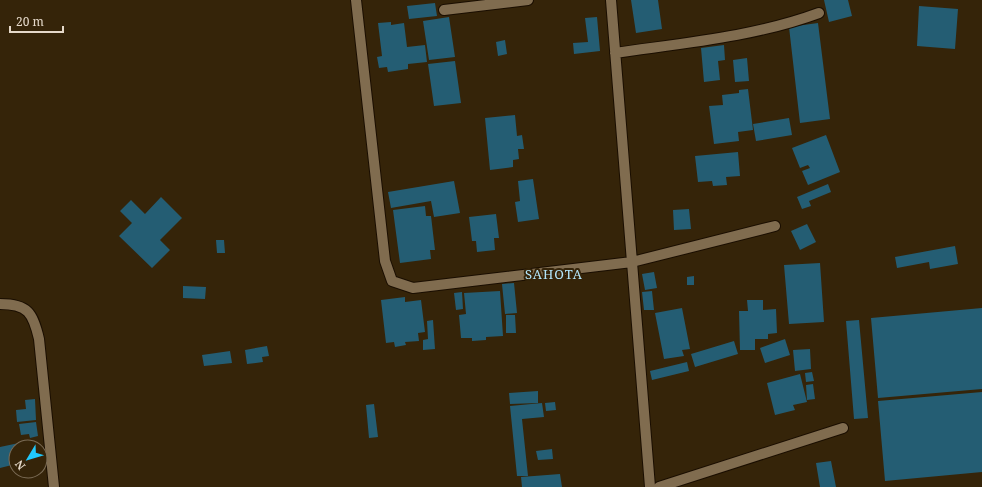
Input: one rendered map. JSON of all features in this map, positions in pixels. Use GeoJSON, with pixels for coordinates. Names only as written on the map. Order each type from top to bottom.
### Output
{"type":"FeatureCollection","features":[{"type":"Feature","properties":{"kind":"street"},"geometry":{"type":"LineString","coordinates":[[356,0],[385,262],[392,281],[413,288],[632,262],[776,226]]}},
{"type":"Feature","properties":{"kind":"street"},"geometry":{"type":"LineString","coordinates":[[444,10],[528,0]]}},
{"type":"Feature","properties":{"kind":"street"},"geometry":{"type":"LineString","coordinates":[[611,0],[650,487]]}},
{"type":"Feature","properties":{"kind":"street"},"geometry":{"type":"LineString","coordinates":[[615,53],[744,34],[795,22],[819,13]]}},
{"type":"Feature","properties":{"kind":"street"},"geometry":{"type":"LineString","coordinates":[[0,304],[12,304],[27,310],[35,322],[39,338],[54,487]]}},
{"type":"Feature","properties":{"kind":"street"},"geometry":{"type":"LineString","coordinates":[[659,487],[843,428]]}},
{"type":"Feature","properties":{"kind":"building"},"geometry":{"type":"Polygon","coordinates":[[[631,0],[658,0],[662,29],[636,33],[631,0]]]}},
{"type":"Feature","properties":{"kind":"building"},"geometry":{"type":"Polygon","coordinates":[[[824,0],[848,0],[852,16],[829,22],[824,0]]]}},
{"type":"Feature","properties":{"kind":"building"},"geometry":{"type":"Polygon","coordinates":[[[435,3],[437,16],[409,19],[407,6],[435,3]]]}},
{"type":"Feature","properties":{"kind":"building"},"geometry":{"type":"Polygon","coordinates":[[[919,6],[958,9],[955,49],[917,46],[919,6]]]}},
{"type":"Feature","properties":{"kind":"building"},"geometry":{"type":"Polygon","coordinates":[[[449,17],[455,57],[429,60],[423,21],[449,17]]]}},
{"type":"Feature","properties":{"kind":"building"},"geometry":{"type":"Polygon","coordinates":[[[597,17],[600,51],[574,54],[573,43],[588,42],[585,18],[597,17]]]}},
{"type":"Feature","properties":{"kind":"building"},"geometry":{"type":"Polygon","coordinates":[[[391,22],[391,25],[404,23],[407,47],[425,45],[427,62],[408,64],[408,69],[388,72],[387,67],[379,68],[377,57],[382,56],[378,23],[391,22]]]}},
{"type":"Feature","properties":{"kind":"building"},"geometry":{"type":"Polygon","coordinates":[[[818,23],[830,119],[800,123],[789,27],[818,23]]]}},
{"type":"Feature","properties":{"kind":"building"},"geometry":{"type":"Polygon","coordinates":[[[505,40],[507,54],[498,56],[496,42],[505,40]]]}},
{"type":"Feature","properties":{"kind":"building"},"geometry":{"type":"Polygon","coordinates":[[[724,45],[725,60],[718,61],[720,80],[704,82],[701,48],[724,45]]]}},
{"type":"Feature","properties":{"kind":"building"},"geometry":{"type":"Polygon","coordinates":[[[747,58],[749,81],[735,82],[733,60],[747,58]]]}},
{"type":"Feature","properties":{"kind":"building"},"geometry":{"type":"Polygon","coordinates":[[[455,61],[461,103],[434,106],[428,64],[455,61]]]}},
{"type":"Feature","properties":{"kind":"building"},"geometry":{"type":"Polygon","coordinates":[[[748,89],[753,130],[738,132],[739,141],[714,144],[709,106],[723,105],[722,95],[739,93],[739,90],[748,89]]]}},
{"type":"Feature","properties":{"kind":"building"},"geometry":{"type":"Polygon","coordinates":[[[515,115],[517,136],[522,135],[524,149],[518,149],[519,159],[513,160],[513,167],[490,170],[485,118],[515,115]]]}},
{"type":"Feature","properties":{"kind":"building"},"geometry":{"type":"Polygon","coordinates":[[[789,118],[792,135],[756,141],[753,124],[789,118]]]}},
{"type":"Feature","properties":{"kind":"building"},"geometry":{"type":"Polygon","coordinates":[[[826,135],[840,172],[808,185],[802,171],[810,168],[808,165],[800,168],[792,148],[826,135]]]}},
{"type":"Feature","properties":{"kind":"building"},"geometry":{"type":"Polygon","coordinates":[[[738,152],[740,176],[726,177],[727,185],[713,186],[712,181],[698,182],[695,156],[738,152]]]}},
{"type":"Feature","properties":{"kind":"building"},"geometry":{"type":"Polygon","coordinates":[[[533,179],[539,219],[518,222],[515,202],[520,201],[518,181],[533,179]]]}},
{"type":"Feature","properties":{"kind":"building"},"geometry":{"type":"Polygon","coordinates":[[[454,181],[460,213],[434,217],[431,201],[391,208],[388,192],[454,181]]]}},
{"type":"Feature","properties":{"kind":"building"},"geometry":{"type":"Polygon","coordinates":[[[828,184],[831,192],[809,201],[811,206],[802,209],[797,197],[828,184]]]}},
{"type":"Feature","properties":{"kind":"building"},"geometry":{"type":"Polygon","coordinates":[[[161,197],[182,218],[160,240],[170,250],[152,268],[119,236],[132,223],[120,211],[131,200],[145,214],[161,197]]]}},
{"type":"Feature","properties":{"kind":"building"},"geometry":{"type":"Polygon","coordinates":[[[425,206],[426,216],[431,216],[435,250],[430,250],[431,259],[400,263],[393,210],[425,206]]]}},
{"type":"Feature","properties":{"kind":"building"},"geometry":{"type":"Polygon","coordinates":[[[689,209],[691,229],[674,230],[673,210],[689,209]]]}},
{"type":"Feature","properties":{"kind":"building"},"geometry":{"type":"Polygon","coordinates":[[[496,214],[499,238],[494,238],[495,250],[477,252],[476,241],[472,241],[469,217],[496,214]]]}},
{"type":"Feature","properties":{"kind":"building"},"geometry":{"type":"Polygon","coordinates":[[[807,224],[816,242],[800,250],[791,231],[807,224]]]}},
{"type":"Feature","properties":{"kind":"building"},"geometry":{"type":"Polygon","coordinates":[[[216,240],[224,240],[225,253],[217,253],[216,240]]]}},
{"type":"Feature","properties":{"kind":"building"},"geometry":{"type":"Polygon","coordinates":[[[955,246],[958,264],[930,269],[929,262],[897,268],[895,257],[955,246]]]}},
{"type":"Feature","properties":{"kind":"building"},"geometry":{"type":"Polygon","coordinates":[[[820,263],[824,322],[789,324],[784,265],[820,263]]]}},
{"type":"Feature","properties":{"kind":"building"},"geometry":{"type":"Polygon","coordinates":[[[654,272],[657,288],[645,290],[642,274],[654,272]]]}},
{"type":"Feature","properties":{"kind":"building"},"geometry":{"type":"Polygon","coordinates":[[[694,276],[694,285],[687,285],[687,277],[694,276]]]}},
{"type":"Feature","properties":{"kind":"building"},"geometry":{"type":"Polygon","coordinates":[[[514,283],[517,313],[505,314],[502,284],[514,283]]]}},
{"type":"Feature","properties":{"kind":"building"},"geometry":{"type":"Polygon","coordinates":[[[183,286],[206,287],[205,299],[183,298],[183,286]]]}},
{"type":"Feature","properties":{"kind":"building"},"geometry":{"type":"Polygon","coordinates":[[[500,291],[503,336],[486,337],[486,340],[472,341],[472,338],[461,338],[459,315],[466,314],[464,293],[500,291]]]}},
{"type":"Feature","properties":{"kind":"building"},"geometry":{"type":"Polygon","coordinates":[[[652,291],[654,310],[644,310],[642,292],[652,291]]]}},
{"type":"Feature","properties":{"kind":"building"},"geometry":{"type":"Polygon","coordinates":[[[462,292],[463,309],[456,310],[454,293],[462,292]]]}},
{"type":"Feature","properties":{"kind":"building"},"geometry":{"type":"Polygon","coordinates":[[[405,297],[405,302],[421,300],[425,332],[418,333],[419,341],[405,342],[406,345],[395,347],[394,342],[386,343],[381,300],[405,297]]]}},
{"type":"Feature","properties":{"kind":"building"},"geometry":{"type":"Polygon","coordinates":[[[747,300],[763,300],[763,310],[776,309],[777,333],[768,334],[768,339],[755,339],[755,350],[740,350],[739,311],[748,311],[747,300]]]}},
{"type":"Feature","properties":{"kind":"building"},"geometry":{"type":"Polygon","coordinates":[[[682,308],[690,349],[682,350],[684,356],[664,359],[655,313],[682,308]]]}},
{"type":"Feature","properties":{"kind":"building"},"geometry":{"type":"Polygon","coordinates":[[[982,308],[982,389],[878,398],[871,318],[982,308]]]}},
{"type":"Feature","properties":{"kind":"building"},"geometry":{"type":"Polygon","coordinates":[[[506,315],[515,315],[516,333],[506,333],[506,315]]]}},
{"type":"Feature","properties":{"kind":"building"},"geometry":{"type":"Polygon","coordinates":[[[433,320],[435,349],[423,350],[423,340],[428,339],[427,321],[433,320]]]}},
{"type":"Feature","properties":{"kind":"building"},"geometry":{"type":"Polygon","coordinates":[[[859,320],[868,418],[854,419],[846,321],[859,320]]]}},
{"type":"Feature","properties":{"kind":"building"},"geometry":{"type":"Polygon","coordinates":[[[785,339],[790,355],[765,363],[760,348],[785,339]]]}},
{"type":"Feature","properties":{"kind":"building"},"geometry":{"type":"Polygon","coordinates":[[[734,341],[738,354],[695,367],[691,354],[734,341]]]}},
{"type":"Feature","properties":{"kind":"building"},"geometry":{"type":"Polygon","coordinates":[[[267,346],[269,356],[262,357],[263,362],[247,364],[245,350],[267,346]]]}},
{"type":"Feature","properties":{"kind":"building"},"geometry":{"type":"Polygon","coordinates":[[[810,349],[811,369],[795,371],[793,350],[810,349]]]}},
{"type":"Feature","properties":{"kind":"building"},"geometry":{"type":"Polygon","coordinates":[[[230,351],[232,363],[204,366],[202,355],[230,351]]]}},
{"type":"Feature","properties":{"kind":"building"},"geometry":{"type":"Polygon","coordinates":[[[687,362],[689,371],[652,380],[650,371],[687,362]]]}},
{"type":"Feature","properties":{"kind":"building"},"geometry":{"type":"Polygon","coordinates":[[[812,372],[814,381],[806,382],[805,373],[812,372]]]}},
{"type":"Feature","properties":{"kind":"building"},"geometry":{"type":"Polygon","coordinates":[[[800,374],[807,402],[793,405],[795,410],[775,415],[767,383],[800,374]]]}},
{"type":"Feature","properties":{"kind":"building"},"geometry":{"type":"Polygon","coordinates":[[[813,384],[815,399],[807,400],[806,385],[813,384]]]}},
{"type":"Feature","properties":{"kind":"building"},"geometry":{"type":"Polygon","coordinates":[[[538,391],[538,403],[510,404],[509,393],[538,391]]]}},
{"type":"Feature","properties":{"kind":"building"},"geometry":{"type":"Polygon","coordinates":[[[982,392],[982,472],[885,481],[878,401],[982,392]]]}},
{"type":"Feature","properties":{"kind":"building"},"geometry":{"type":"Polygon","coordinates":[[[35,399],[36,420],[17,422],[16,410],[26,409],[25,400],[35,399]]]}},
{"type":"Feature","properties":{"kind":"building"},"geometry":{"type":"Polygon","coordinates":[[[555,402],[556,410],[546,411],[545,403],[555,402]]]}},
{"type":"Feature","properties":{"kind":"building"},"geometry":{"type":"Polygon","coordinates":[[[542,403],[544,417],[522,419],[528,476],[517,476],[510,406],[542,403]]]}},
{"type":"Feature","properties":{"kind":"building"},"geometry":{"type":"Polygon","coordinates":[[[374,404],[378,437],[369,438],[366,405],[374,404]]]}},
{"type":"Feature","properties":{"kind":"building"},"geometry":{"type":"Polygon","coordinates":[[[36,422],[38,436],[30,438],[29,434],[21,435],[19,424],[36,422]]]}},
{"type":"Feature","properties":{"kind":"building"},"geometry":{"type":"Polygon","coordinates":[[[8,445],[8,466],[0,468],[0,447],[8,445]]]}},
{"type":"Feature","properties":{"kind":"building"},"geometry":{"type":"Polygon","coordinates":[[[552,449],[553,459],[538,460],[536,451],[552,449]]]}},
{"type":"Feature","properties":{"kind":"building"},"geometry":{"type":"Polygon","coordinates":[[[831,461],[836,487],[820,487],[816,463],[831,461]]]}},
{"type":"Feature","properties":{"kind":"building"},"geometry":{"type":"Polygon","coordinates":[[[560,474],[562,487],[522,487],[521,477],[560,474]]]}},
{"type":"Feature","properties":{"kind":"district","name":"SAHOTA"},"geometry":{"type":"Point","coordinates":[554,274]}}]}
